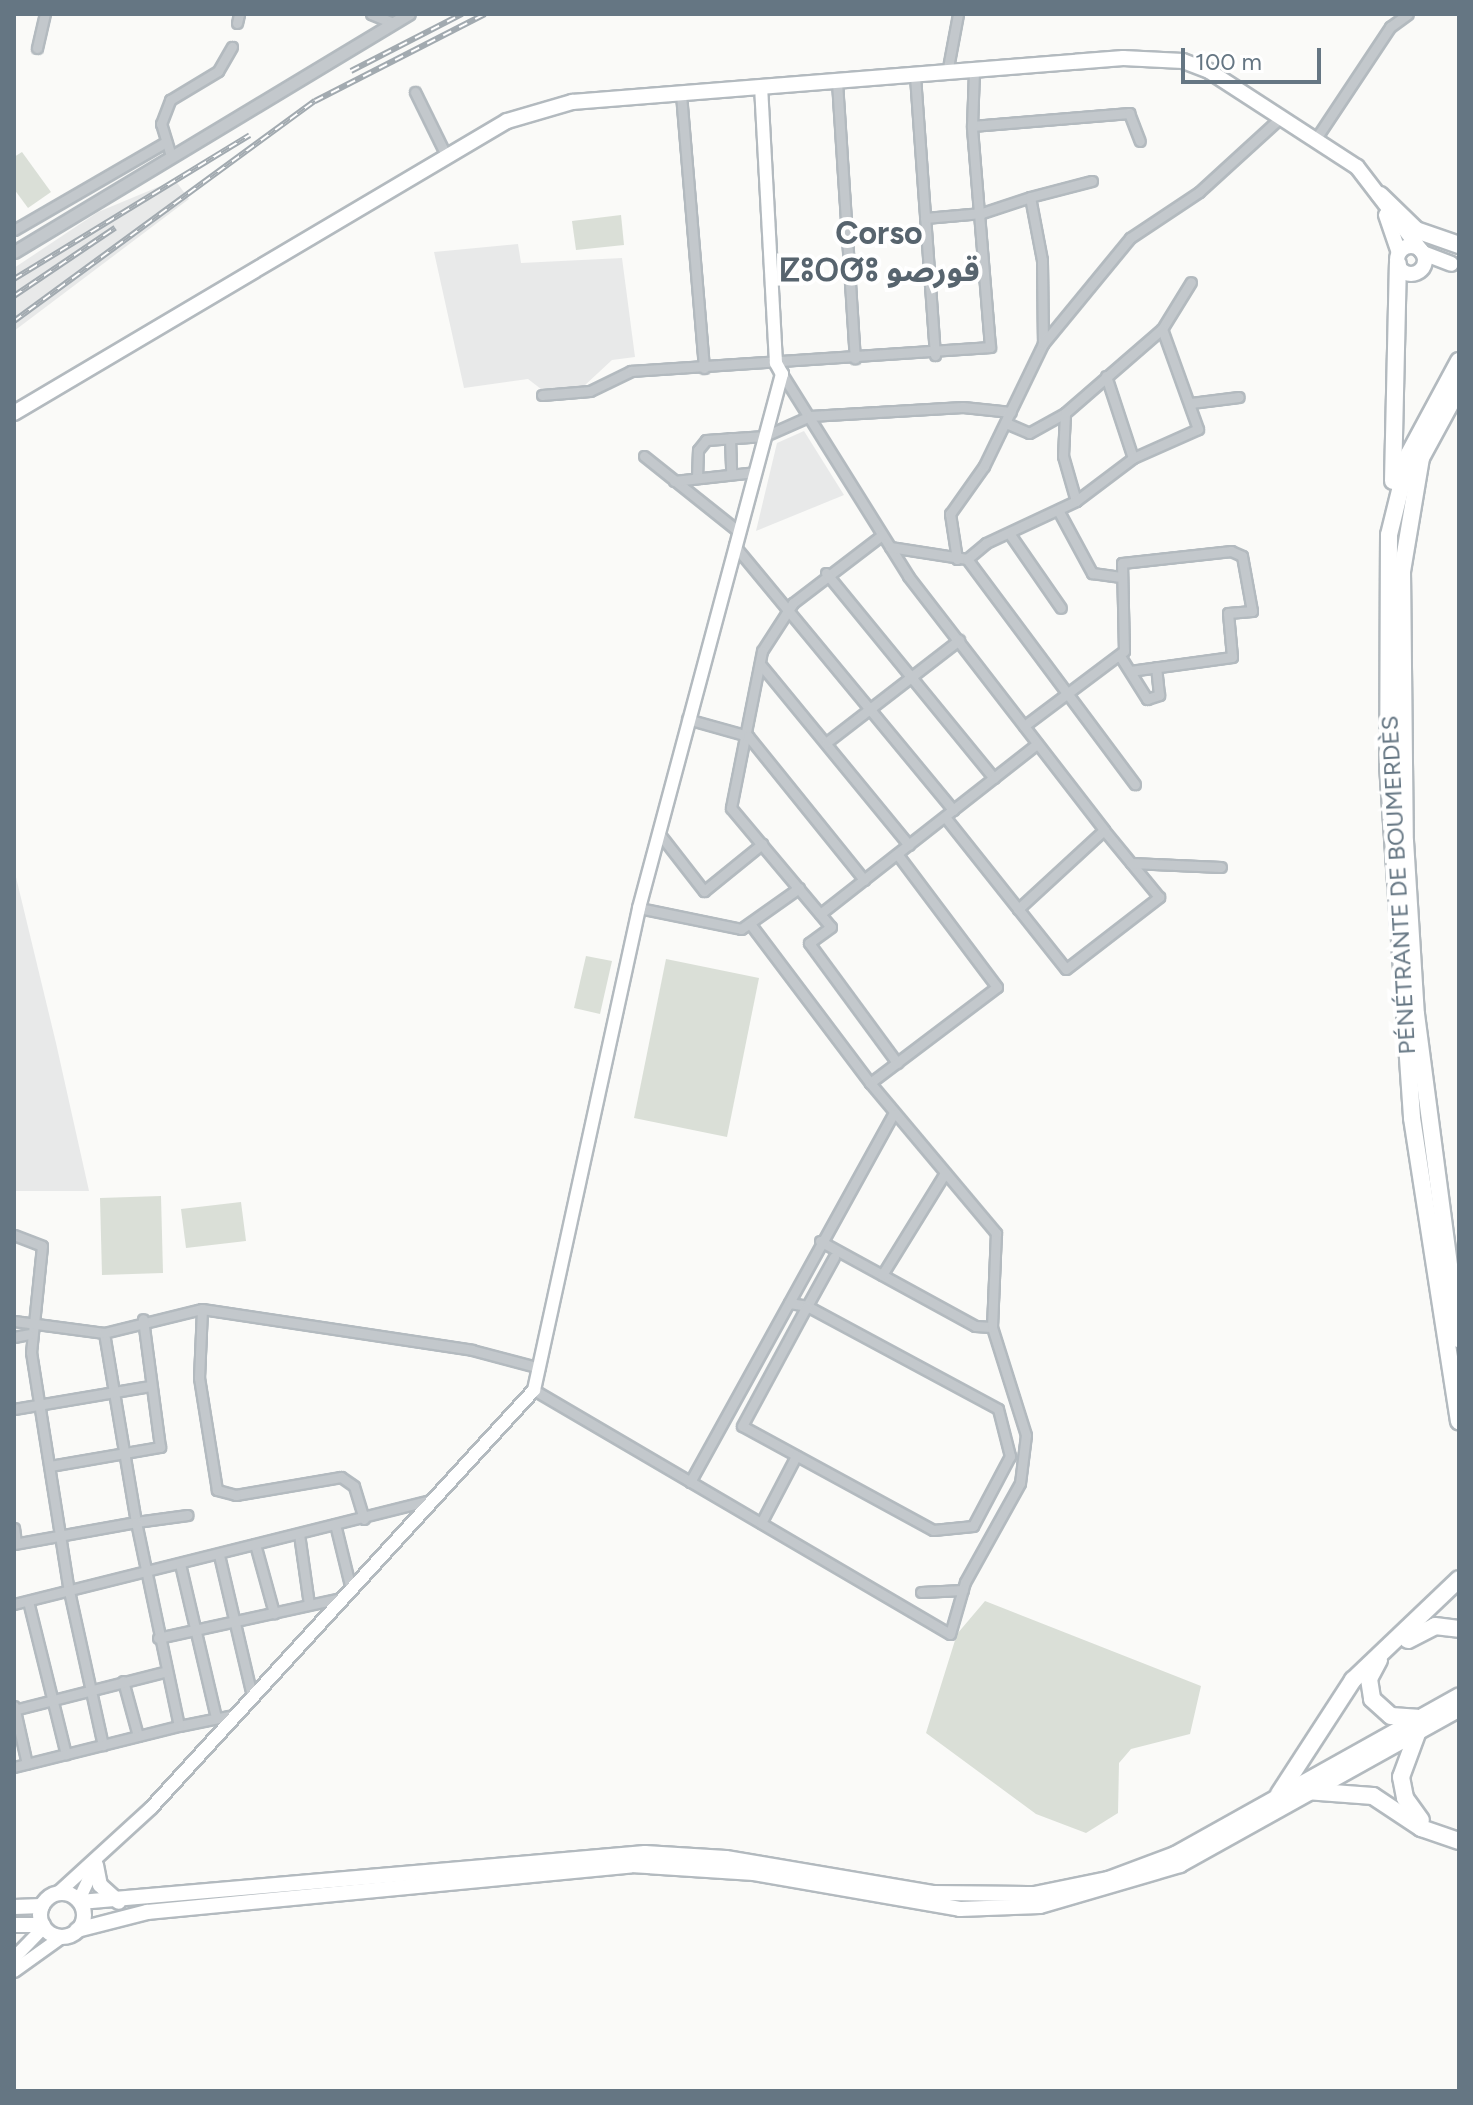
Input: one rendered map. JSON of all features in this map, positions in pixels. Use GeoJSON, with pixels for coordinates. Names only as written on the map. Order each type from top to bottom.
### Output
{"type":"FeatureCollection","features":[{"type":"Feature","properties":{"kind":"highway"},"geometry":{"type":"LineString","coordinates":[[1380,195],[1416,230],[1459,245]]}},
{"type":"Feature","properties":{"kind":"highway"},"geometry":{"type":"LineString","coordinates":[[1389,535],[1398,408],[1399,259]]}},
{"type":"Feature","properties":{"kind":"highway","name":"PÉNÉTRANTE DE BOUMERDÈS"},"geometry":{"type":"LineString","coordinates":[[1459,361],[1409,454],[1389,535],[1388,765],[1397,952],[1412,1118],[1459,1421]]}},
{"type":"Feature","properties":{"kind":"highway","name":"PÉNÉTRANTE DE BOUMERDÈS"},"geometry":{"type":"LineString","coordinates":[[1459,391],[1437,420],[1421,458],[1404,540],[1405,841],[1431,1163],[1459,1339]]}},
{"type":"Feature","properties":{"kind":"highway"},"geometry":{"type":"LineString","coordinates":[[1279,1794],[1353,1680],[1459,1579]]}},
{"type":"Feature","properties":{"kind":"highway"},"geometry":{"type":"LineString","coordinates":[[1459,1629],[1420,1631],[1370,1673],[1369,1692],[1380,1709],[1418,1724],[1402,1766],[1405,1798],[1424,1823],[1459,1832]]}},
{"type":"Feature","properties":{"kind":"highway"},"geometry":{"type":"LineString","coordinates":[[1306,1791],[1373,1796],[1421,1828],[1459,1841]]}},
{"type":"Feature","properties":{"kind":"main road"},"geometry":{"type":"LineString","coordinates":[[14,413],[447,157],[535,111],[681,94],[1123,58],[1183,61],[1357,167],[1423,253],[1424,264],[1414,273]]}},
{"type":"Feature","properties":{"kind":"main road"},"geometry":{"type":"LineString","coordinates":[[14,1907],[42,1906],[97,1861],[238,1714],[431,1500],[515,1417],[534,1390],[639,908],[685,718],[765,436],[779,369],[761,88]]}},
{"type":"Feature","properties":{"kind":"main road"},"geometry":{"type":"LineString","coordinates":[[1380,195],[1399,259],[1414,273]]}},
{"type":"Feature","properties":{"kind":"main road"},"geometry":{"type":"LineString","coordinates":[[1399,259],[1409,246],[1455,264]]}},
{"type":"Feature","properties":{"kind":"main road"},"geometry":{"type":"LineString","coordinates":[[1414,273],[1455,264]]}},
{"type":"Feature","properties":{"kind":"main road"},"geometry":{"type":"LineString","coordinates":[[14,1971],[63,1936],[147,1912],[621,1865],[754,1873],[960,1909],[1040,1906],[1158,1874],[1306,1791],[1418,1724],[1459,1695]]}},
{"type":"Feature","properties":{"kind":"main road"},"geometry":{"type":"LineString","coordinates":[[58,1893],[79,1901],[119,1902],[645,1853],[726,1858],[959,1896],[1034,1894],[1153,1863],[1279,1794],[1418,1724],[1459,1710]]}},
{"type":"Feature","properties":{"kind":"main road"},"geometry":{"type":"LineString","coordinates":[[97,1861],[100,1885],[119,1902]]}},
{"type":"Feature","properties":{"kind":"main road"},"geometry":{"type":"LineString","coordinates":[[77,1930],[84,1918],[79,1901],[97,1861]]}},
{"type":"Feature","properties":{"kind":"main road"},"geometry":{"type":"LineString","coordinates":[[14,1958],[43,1926],[42,1906]]}},
{"type":"Feature","properties":{"kind":"main road"},"geometry":{"type":"LineString","coordinates":[[14,1925],[43,1926],[63,1936]]}},
{"type":"Feature","properties":{"kind":"street"},"geometry":{"type":"LineString","coordinates":[[37,48],[45,14]]}},
{"type":"Feature","properties":{"kind":"street"},"geometry":{"type":"LineString","coordinates":[[371,14],[393,23]]}},
{"type":"Feature","properties":{"kind":"street"},"geometry":{"type":"LineString","coordinates":[[14,252],[409,14]]}},
{"type":"Feature","properties":{"kind":"street"},"geometry":{"type":"LineString","coordinates":[[947,73],[958,14]]}},
{"type":"Feature","properties":{"kind":"street"},"geometry":{"type":"LineString","coordinates":[[1315,140],[1390,27],[1408,14]]}},
{"type":"Feature","properties":{"kind":"street"},"geometry":{"type":"LineString","coordinates":[[171,156],[161,124],[170,100],[218,71],[232,47]]}},
{"type":"Feature","properties":{"kind":"street"},"geometry":{"type":"LineString","coordinates":[[542,395],[590,391],[631,371],[779,369],[855,358],[980,352],[993,339],[972,126],[974,71]]}},
{"type":"Feature","properties":{"kind":"street"},"geometry":{"type":"LineString","coordinates":[[915,76],[935,355]]}},
{"type":"Feature","properties":{"kind":"street"},"geometry":{"type":"LineString","coordinates":[[837,82],[855,358]]}},
{"type":"Feature","properties":{"kind":"street"},"geometry":{"type":"LineString","coordinates":[[415,92],[447,157]]}},
{"type":"Feature","properties":{"kind":"street"},"geometry":{"type":"LineString","coordinates":[[681,94],[704,368]]}},
{"type":"Feature","properties":{"kind":"street"},"geometry":{"type":"LineString","coordinates":[[972,126],[1129,113],[1140,141]]}},
{"type":"Feature","properties":{"kind":"street"},"geometry":{"type":"LineString","coordinates":[[1135,784],[1070,693],[962,559],[950,514],[1006,423],[1043,344],[1130,238],[1199,192],[1280,118]]}},
{"type":"Feature","properties":{"kind":"street"},"geometry":{"type":"LineString","coordinates":[[14,230],[166,142]]}},
{"type":"Feature","properties":{"kind":"street"},"geometry":{"type":"LineString","coordinates":[[925,218],[982,213],[1092,181]]}},
{"type":"Feature","properties":{"kind":"street"},"geometry":{"type":"LineString","coordinates":[[1030,197],[1042,260],[1043,344]]}},
{"type":"Feature","properties":{"kind":"street"},"geometry":{"type":"LineString","coordinates":[[1006,423],[1029,433],[1065,413],[1162,329],[1191,282]]}},
{"type":"Feature","properties":{"kind":"street"},"geometry":{"type":"LineString","coordinates":[[890,547],[962,559],[1076,501],[1133,458],[1198,429],[1162,329]]}},
{"type":"Feature","properties":{"kind":"street"},"geometry":{"type":"LineString","coordinates":[[734,545],[869,709],[1066,969],[1159,897],[1037,744],[890,547],[779,369]]}},
{"type":"Feature","properties":{"kind":"street"},"geometry":{"type":"LineString","coordinates":[[1106,376],[1133,458]]}},
{"type":"Feature","properties":{"kind":"street"},"geometry":{"type":"LineString","coordinates":[[1191,403],[1239,397]]}},
{"type":"Feature","properties":{"kind":"street"},"geometry":{"type":"LineString","coordinates":[[697,478],[701,443],[765,436],[810,416],[963,407],[1011,412]]}},
{"type":"Feature","properties":{"kind":"street"},"geometry":{"type":"LineString","coordinates":[[1065,413],[1063,456],[1076,501]]}},
{"type":"Feature","properties":{"kind":"street"},"geometry":{"type":"LineString","coordinates":[[730,438],[731,472]]}},
{"type":"Feature","properties":{"kind":"street"},"geometry":{"type":"LineString","coordinates":[[644,456],[738,531]]}},
{"type":"Feature","properties":{"kind":"street"},"geometry":{"type":"LineString","coordinates":[[674,481],[731,472],[755,472]]}},
{"type":"Feature","properties":{"kind":"street"},"geometry":{"type":"LineString","coordinates":[[1058,510],[1092,573],[1121,577]]}},
{"type":"Feature","properties":{"kind":"street"},"geometry":{"type":"LineString","coordinates":[[1009,533],[1061,608]]}},
{"type":"Feature","properties":{"kind":"street"},"geometry":{"type":"LineString","coordinates":[[882,535],[826,573],[789,609],[762,651],[748,736],[734,769],[731,808],[831,927],[809,943],[897,1063]]}},
{"type":"Feature","properties":{"kind":"street"},"geometry":{"type":"LineString","coordinates":[[1024,726],[1120,656],[1127,641],[1121,577],[1126,561],[1231,551],[1246,563],[1252,611],[1228,613],[1232,657],[1130,671]]}},
{"type":"Feature","properties":{"kind":"street"},"geometry":{"type":"LineString","coordinates":[[826,573],[914,675],[994,778]]}},
{"type":"Feature","properties":{"kind":"street"},"geometry":{"type":"LineString","coordinates":[[827,742],[959,640]]}},
{"type":"Feature","properties":{"kind":"street"},"geometry":{"type":"LineString","coordinates":[[1120,656],[1154,700],[1159,695],[1156,667]]}},
{"type":"Feature","properties":{"kind":"street"},"geometry":{"type":"LineString","coordinates":[[761,665],[909,845]]}},
{"type":"Feature","properties":{"kind":"street"},"geometry":{"type":"LineString","coordinates":[[685,718],[748,736],[864,880]]}},
{"type":"Feature","properties":{"kind":"street"},"geometry":{"type":"LineString","coordinates":[[820,914],[1037,744]]}},
{"type":"Feature","properties":{"kind":"street"},"geometry":{"type":"LineString","coordinates":[[1018,909],[1104,830]]}},
{"type":"Feature","properties":{"kind":"street"},"geometry":{"type":"LineString","coordinates":[[658,832],[704,891],[762,844]]}},
{"type":"Feature","properties":{"kind":"street"},"geometry":{"type":"LineString","coordinates":[[870,1083],[997,987],[897,854]]}},
{"type":"Feature","properties":{"kind":"street"},"geometry":{"type":"LineString","coordinates":[[1131,863],[1221,867]]}},
{"type":"Feature","properties":{"kind":"street"},"geometry":{"type":"LineString","coordinates":[[639,908],[734,929],[751,925],[799,888]]}},
{"type":"Feature","properties":{"kind":"street"},"geometry":{"type":"LineString","coordinates":[[534,1390],[950,1634],[963,1590],[1007,1512],[1028,1452],[992,1327],[996,1233],[893,1114],[751,925]]}},
{"type":"Feature","properties":{"kind":"street"},"geometry":{"type":"LineString","coordinates":[[690,1482],[727,1420],[820,1241],[893,1114]]}},
{"type":"Feature","properties":{"kind":"street"},"geometry":{"type":"LineString","coordinates":[[882,1275],[945,1173]]}},
{"type":"Feature","properties":{"kind":"street"},"geometry":{"type":"LineString","coordinates":[[14,1235],[42,1246],[30,1329],[39,1405],[69,1591],[103,1745]]}},
{"type":"Feature","properties":{"kind":"street"},"geometry":{"type":"LineString","coordinates":[[820,1241],[975,1326],[992,1327]]}},
{"type":"Feature","properties":{"kind":"street"},"geometry":{"type":"LineString","coordinates":[[742,1426],[834,1257]]}},
{"type":"Feature","properties":{"kind":"street"},"geometry":{"type":"LineString","coordinates":[[727,1420],[933,1530],[973,1526],[1010,1456],[998,1409],[807,1306],[789,1303]]}},
{"type":"Feature","properties":{"kind":"street"},"geometry":{"type":"LineString","coordinates":[[14,1321],[30,1329],[104,1333],[143,1319],[202,1309],[472,1350],[540,1368]]}},
{"type":"Feature","properties":{"kind":"street"},"geometry":{"type":"LineString","coordinates":[[202,1309],[199,1378],[217,1490],[236,1495],[341,1477],[354,1486],[364,1519]]}},
{"type":"Feature","properties":{"kind":"street"},"geometry":{"type":"LineString","coordinates":[[50,1466],[160,1447],[143,1319]]}},
{"type":"Feature","properties":{"kind":"street"},"geometry":{"type":"LineString","coordinates":[[14,1337],[30,1329]]}},
{"type":"Feature","properties":{"kind":"street"},"geometry":{"type":"LineString","coordinates":[[104,1333],[143,1573],[179,1726]]}},
{"type":"Feature","properties":{"kind":"street"},"geometry":{"type":"LineString","coordinates":[[14,1409],[150,1386]]}},
{"type":"Feature","properties":{"kind":"street"},"geometry":{"type":"LineString","coordinates":[[761,1523],[796,1456]]}},
{"type":"Feature","properties":{"kind":"street"},"geometry":{"type":"LineString","coordinates":[[14,1604],[431,1500]]}},
{"type":"Feature","properties":{"kind":"street"},"geometry":{"type":"LineString","coordinates":[[14,1528],[15,1544],[188,1515]]}},
{"type":"Feature","properties":{"kind":"street"},"geometry":{"type":"LineString","coordinates":[[158,1638],[239,1622],[347,1594],[335,1524]]}},
{"type":"Feature","properties":{"kind":"street"},"geometry":{"type":"LineString","coordinates":[[299,1534],[309,1604]]}},
{"type":"Feature","properties":{"kind":"street"},"geometry":{"type":"LineString","coordinates":[[255,1544],[274,1613]]}},
{"type":"Feature","properties":{"kind":"street"},"geometry":{"type":"LineString","coordinates":[[219,1555],[239,1622],[252,1696]]}},
{"type":"Feature","properties":{"kind":"street"},"geometry":{"type":"LineString","coordinates":[[180,1564],[216,1717]]}},
{"type":"Feature","properties":{"kind":"street"},"geometry":{"type":"LineString","coordinates":[[921,1592],[963,1590]]}},
{"type":"Feature","properties":{"kind":"street"},"geometry":{"type":"LineString","coordinates":[[28,1601],[50,1700],[66,1754]]}},
{"type":"Feature","properties":{"kind":"street"},"geometry":{"type":"LineString","coordinates":[[27,1764],[14,1709],[164,1672]]}},
{"type":"Feature","properties":{"kind":"street"},"geometry":{"type":"LineString","coordinates":[[123,1681],[138,1736]]}},
{"type":"Feature","properties":{"kind":"street"},"geometry":{"type":"LineString","coordinates":[[14,1767],[238,1714]]}},
{"type":"Feature","properties":{"kind":"shaded area"},"geometry":{"type":"Polygon","coordinates":[[[22,152],[51,192],[28,208],[14,189],[14,157],[22,152]]]}},
{"type":"Feature","properties":{"kind":"shaded area"},"geometry":{"type":"Polygon","coordinates":[[[175,180],[189,199],[14,331],[14,268],[98,212],[175,180]]]}},
{"type":"Feature","properties":{"kind":"shaded area"},"geometry":{"type":"Polygon","coordinates":[[[621,215],[624,245],[576,250],[572,221],[621,215]]]}},
{"type":"Feature","properties":{"kind":"shaded area"},"geometry":{"type":"Polygon","coordinates":[[[518,244],[521,263],[622,258],[635,357],[612,360],[584,386],[541,389],[528,379],[464,388],[434,252],[518,244]]]}},
{"type":"Feature","properties":{"kind":"shaded area"},"geometry":{"type":"Polygon","coordinates":[[[804,431],[844,495],[756,531],[777,443],[804,431]]]}},
{"type":"Feature","properties":{"kind":"shaded area"},"geometry":{"type":"Polygon","coordinates":[[[14,869],[56,1043],[89,1191],[14,1191],[14,869]]]}},
{"type":"Feature","properties":{"kind":"shaded area"},"geometry":{"type":"Polygon","coordinates":[[[586,956],[612,961],[600,1014],[574,1008],[586,956]]]}},
{"type":"Feature","properties":{"kind":"shaded area"},"geometry":{"type":"Polygon","coordinates":[[[666,959],[759,978],[727,1137],[634,1118],[666,959]]]}},
{"type":"Feature","properties":{"kind":"shaded area"},"geometry":{"type":"Polygon","coordinates":[[[161,1196],[163,1273],[102,1275],[100,1198],[161,1196]]]}},
{"type":"Feature","properties":{"kind":"shaded area"},"geometry":{"type":"Polygon","coordinates":[[[241,1202],[246,1241],[186,1248],[181,1209],[241,1202]]]}},
{"type":"Feature","properties":{"kind":"shaded area"},"geometry":{"type":"Polygon","coordinates":[[[985,1601],[1201,1686],[1190,1734],[1131,1749],[1119,1763],[1118,1813],[1086,1833],[1036,1814],[926,1733],[957,1634],[985,1601]]]}},
{"type":"Feature","properties":{"kind":"railway"},"geometry":{"type":"LineString","coordinates":[[351,71],[462,14]]}},
{"type":"Feature","properties":{"kind":"railway"},"geometry":{"type":"LineString","coordinates":[[14,321],[315,101],[485,14]]}},
{"type":"Feature","properties":{"kind":"railway"},"geometry":{"type":"LineString","coordinates":[[14,279],[250,135]]}},
{"type":"Feature","properties":{"kind":"railway"},"geometry":{"type":"LineString","coordinates":[[14,296],[115,228]]}},
{"type":"Feature","properties":{"kind":"district","name":"Corso ⵇⵓⵔⵚⵓ قورصو"},"geometry":{"type":"Point","coordinates":[879,252]}}]}
